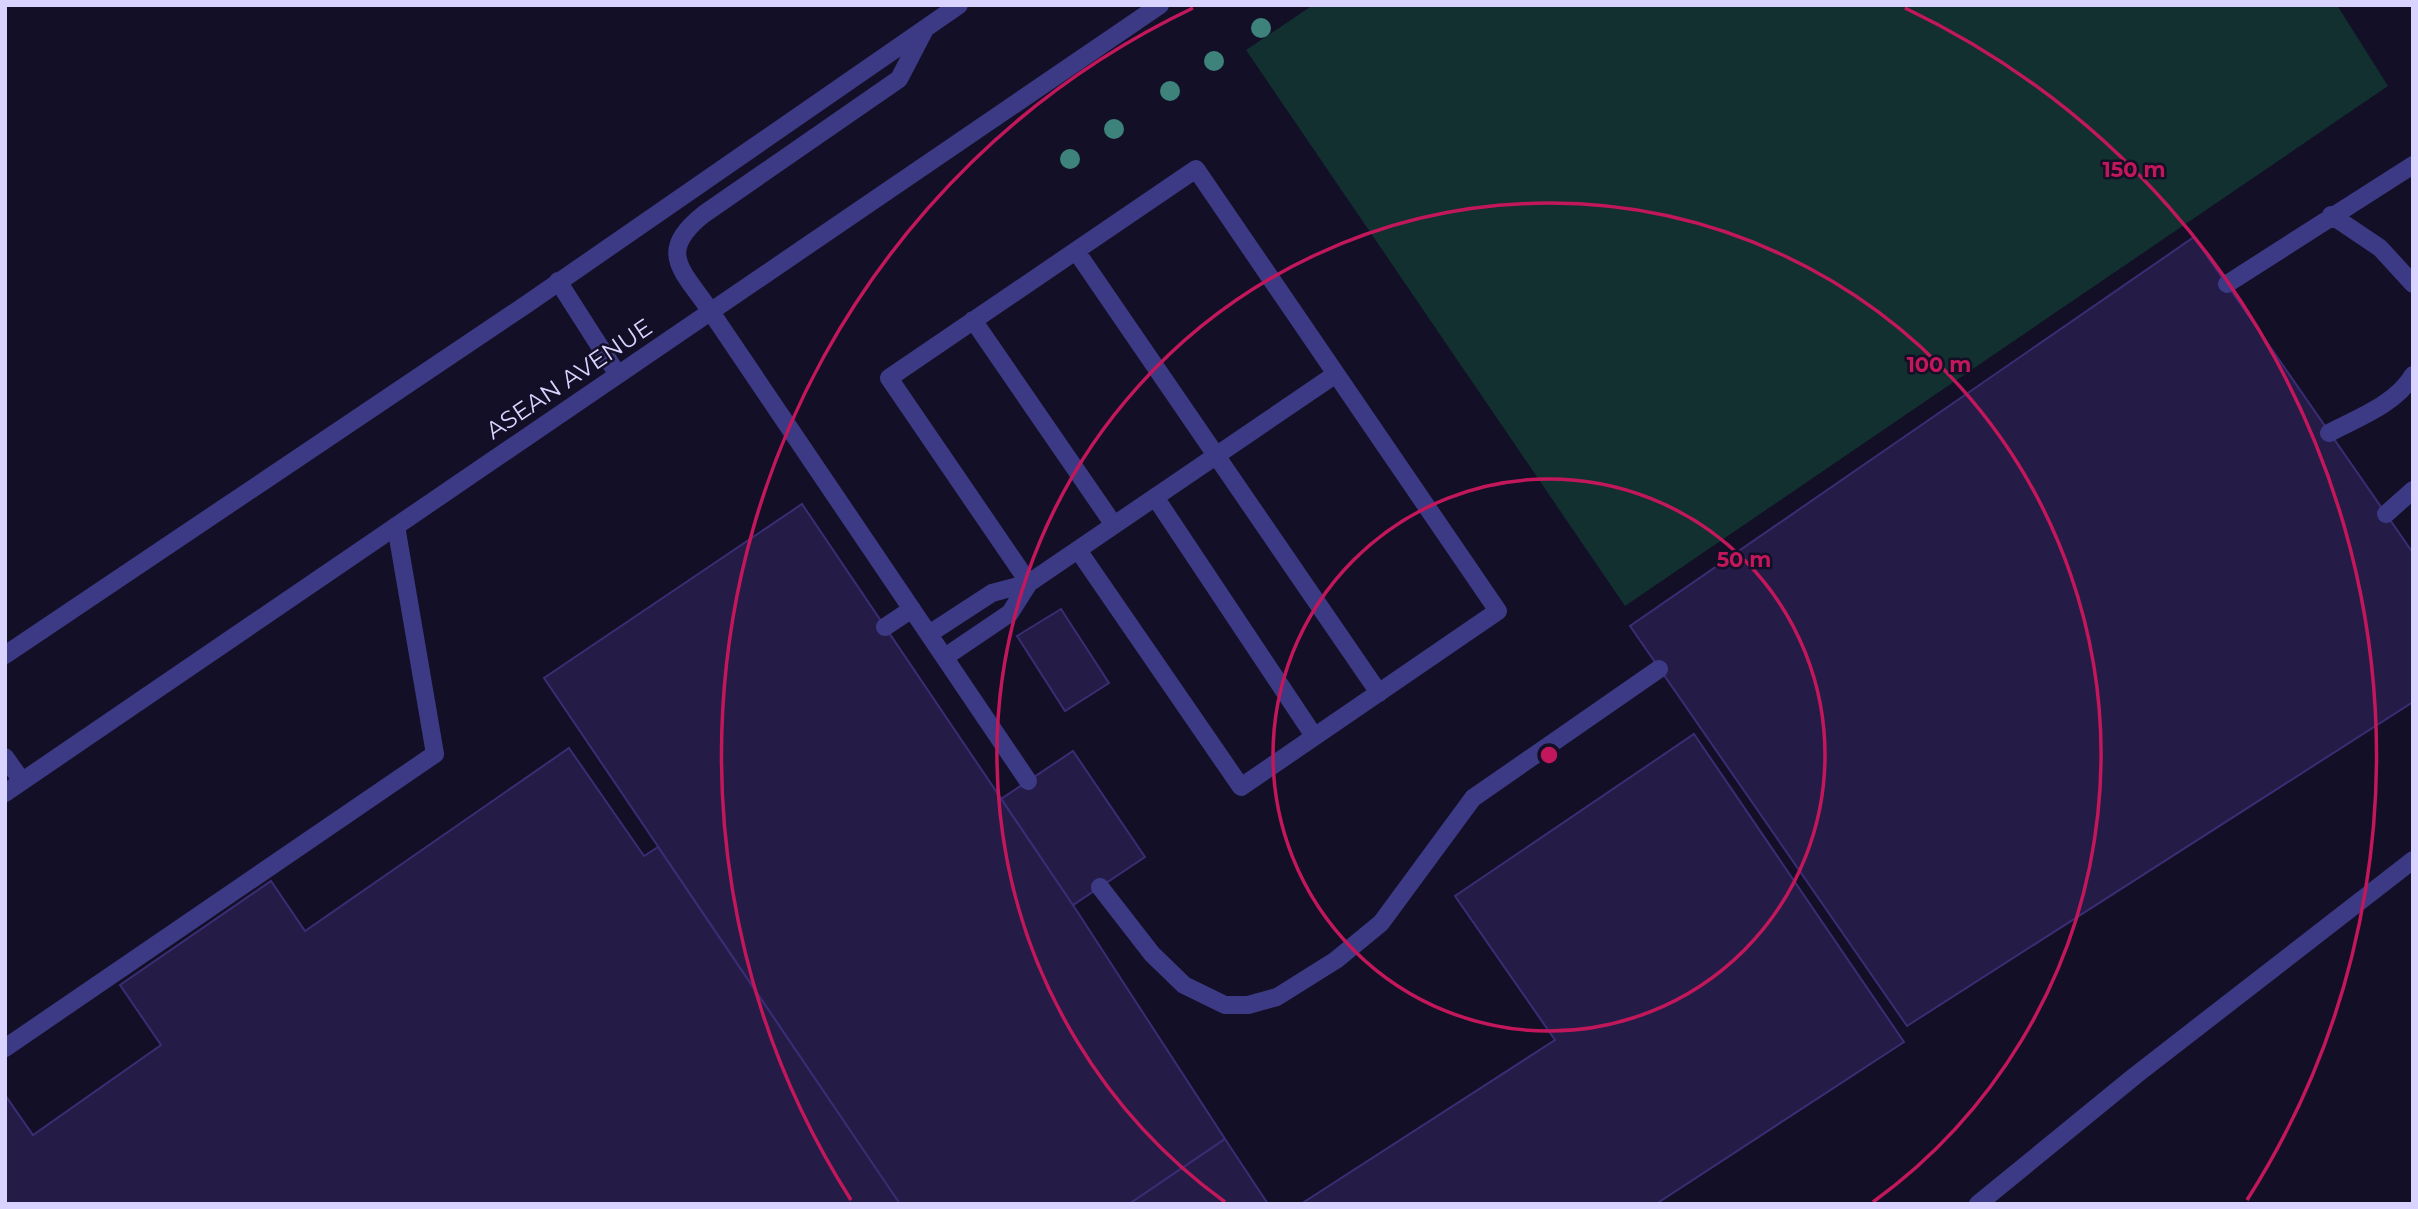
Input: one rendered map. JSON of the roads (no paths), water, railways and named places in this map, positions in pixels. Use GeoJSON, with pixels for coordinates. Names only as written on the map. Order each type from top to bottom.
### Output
{"type":"FeatureCollection","features":[{"type":"Feature","properties":{"kind":"street"},"geometry":{"type":"LineString","coordinates":[[5,655],[558,281],[959,5]]}},
{"type":"Feature","properties":{"kind":"street","name":"ASEAN AVENUE"},"geometry":{"type":"LineString","coordinates":[[5,793],[1160,5]]}},
{"type":"Feature","properties":{"kind":"street"},"geometry":{"type":"LineString","coordinates":[[926,28],[899,79],[704,214],[681,234],[677,246],[679,264],[1028,781]]}},
{"type":"Feature","properties":{"kind":"street"},"geometry":{"type":"LineString","coordinates":[[2227,284],[2413,165]]}},
{"type":"Feature","properties":{"kind":"street"},"geometry":{"type":"LineString","coordinates":[[1029,583],[889,378],[1196,169],[1498,611],[1241,787],[1078,550]]}},
{"type":"Feature","properties":{"kind":"street"},"geometry":{"type":"LineString","coordinates":[[2331,215],[2380,248],[2413,284]]}},
{"type":"Feature","properties":{"kind":"street"},"geometry":{"type":"LineString","coordinates":[[1076,251],[1379,693]]}},
{"type":"Feature","properties":{"kind":"street"},"geometry":{"type":"LineString","coordinates":[[558,281],[618,375]]}},
{"type":"Feature","properties":{"kind":"street"},"geometry":{"type":"LineString","coordinates":[[973,320],[1114,525]]}},
{"type":"Feature","properties":{"kind":"street"},"geometry":{"type":"LineString","coordinates":[[929,634],[992,593],[1029,583],[1336,374]]}},
{"type":"Feature","properties":{"kind":"street"},"geometry":{"type":"LineString","coordinates":[[2329,433],[2378,407],[2395,395],[2413,375]]}},
{"type":"Feature","properties":{"kind":"street"},"geometry":{"type":"LineString","coordinates":[[2386,514],[2413,490]]}},
{"type":"Feature","properties":{"kind":"street"},"geometry":{"type":"LineString","coordinates":[[1155,497],[1314,736]]}},
{"type":"Feature","properties":{"kind":"street"},"geometry":{"type":"LineString","coordinates":[[5,1048],[435,754],[396,526]]}},
{"type":"Feature","properties":{"kind":"street"},"geometry":{"type":"LineString","coordinates":[[945,657],[1010,613],[1029,583]]}},
{"type":"Feature","properties":{"kind":"street"},"geometry":{"type":"LineString","coordinates":[[885,627],[912,609]]}},
{"type":"Feature","properties":{"kind":"street"},"geometry":{"type":"LineString","coordinates":[[1100,887],[1152,954],[1184,985],[1226,1005],[1248,1005],[1277,997],[1336,960],[1381,923],[1473,798],[1659,669]]}},
{"type":"Feature","properties":{"kind":"street"},"geometry":{"type":"LineString","coordinates":[[5,757],[22,781]]}},
{"type":"Feature","properties":{"kind":"street"},"geometry":{"type":"LineString","coordinates":[[1978,1204],[2147,1067],[2413,860]]}}]}
